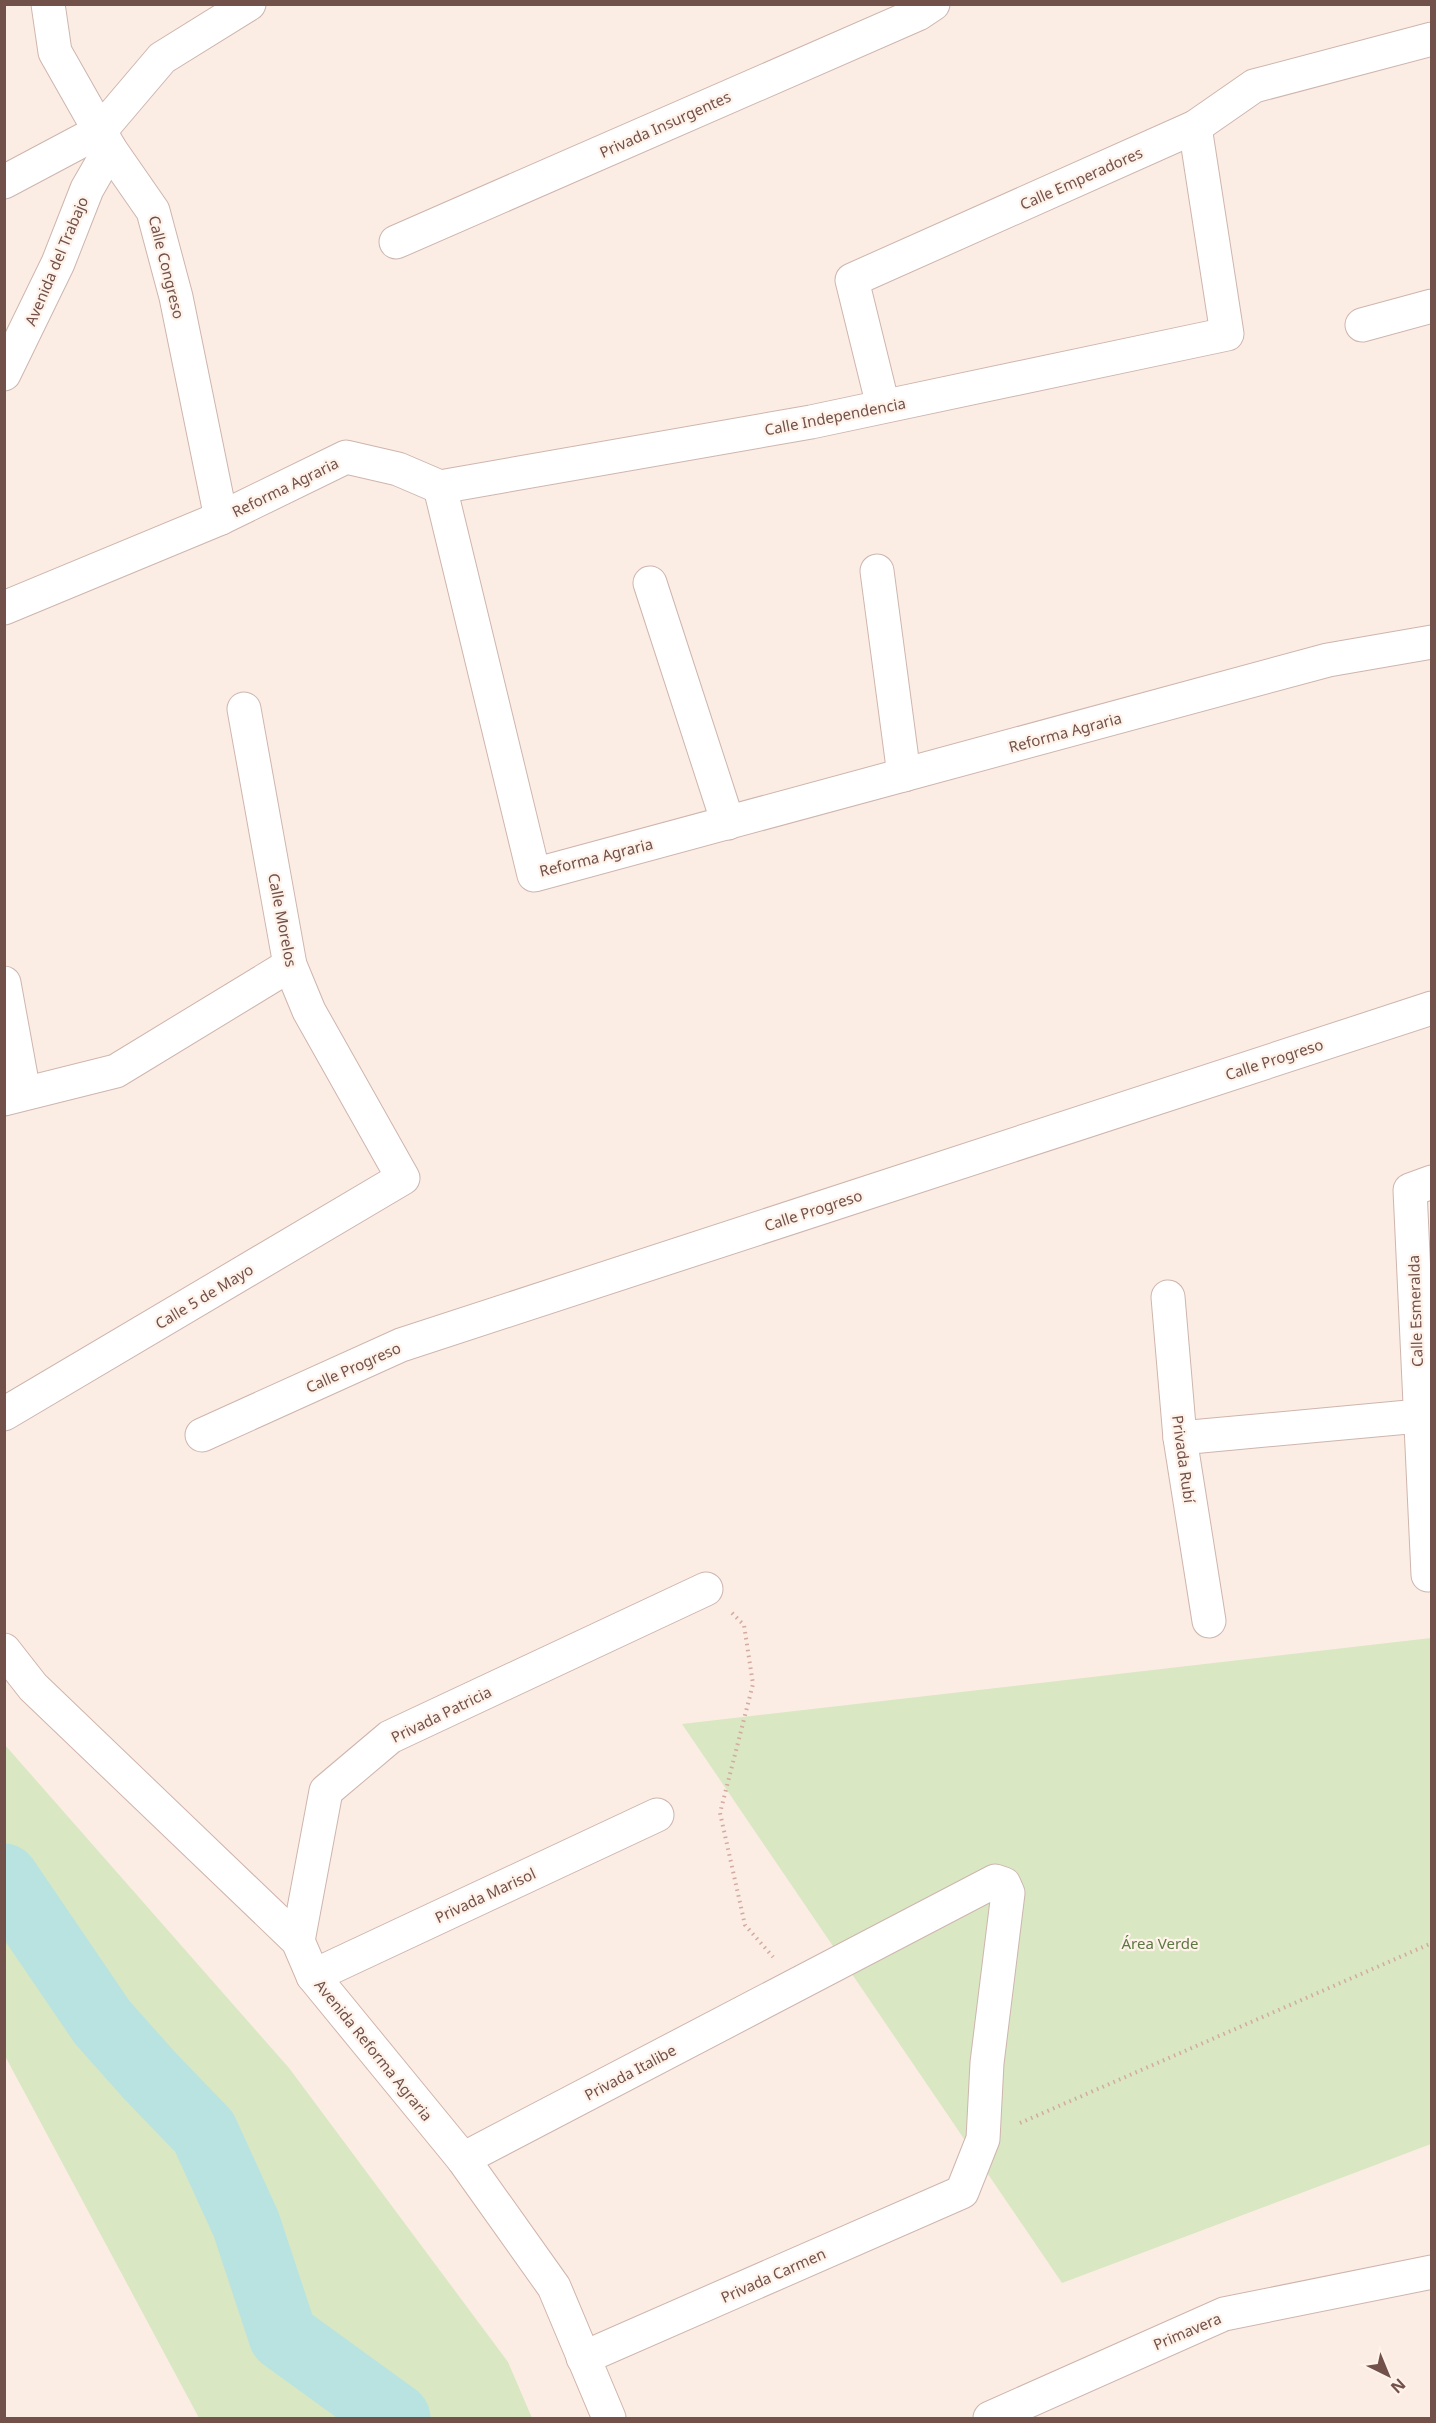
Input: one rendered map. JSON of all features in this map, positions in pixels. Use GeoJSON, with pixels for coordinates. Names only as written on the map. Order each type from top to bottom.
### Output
{"type":"FeatureCollection","features":[{"type":"Feature","properties":{"kind":"street","name":"Calle Congreso"},"geometry":{"type":"LineString","coordinates":[[48,4],[56,52],[105,140],[153,211],[176,297],[221,518]]}},
{"type":"Feature","properties":{"kind":"street"},"geometry":{"type":"LineString","coordinates":[[4,182],[105,140],[162,58],[249,4]]}},
{"type":"Feature","properties":{"kind":"street","name":"Privada Insurgentes"},"geometry":{"type":"LineString","coordinates":[[396,242],[918,14],[933,4]]}},
{"type":"Feature","properties":{"kind":"street","name":"Calle Emperadores"},"geometry":{"type":"LineString","coordinates":[[883,406],[852,280],[1195,127],[1254,86],[1431,39]]}},
{"type":"Feature","properties":{"kind":"street","name":"Calle Independencia"},"geometry":{"type":"LineString","coordinates":[[440,487],[811,422],[1227,334],[1195,127]]}},
{"type":"Feature","properties":{"kind":"street","name":"Avenida del Trabajo"},"geometry":{"type":"LineString","coordinates":[[4,374],[58,263],[105,140]]}},
{"type":"Feature","properties":{"kind":"street"},"geometry":{"type":"LineString","coordinates":[[1362,325],[1431,306]]}},
{"type":"Feature","properties":{"kind":"street","name":"Reforma Agraria"},"geometry":{"type":"LineString","coordinates":[[4,608],[221,518],[346,457],[398,469],[440,487],[534,875],[1328,660],[1431,642]]}},
{"type":"Feature","properties":{"kind":"street"},"geometry":{"type":"LineString","coordinates":[[877,571],[904,776]]}},
{"type":"Feature","properties":{"kind":"street"},"geometry":{"type":"LineString","coordinates":[[650,583],[728,823]]}},
{"type":"Feature","properties":{"kind":"street","name":"Calle Morelos"},"geometry":{"type":"LineString","coordinates":[[244,709],[290,964],[309,1011],[403,1178]]}},
{"type":"Feature","properties":{"kind":"street"},"geometry":{"type":"LineString","coordinates":[[4,983],[14,1096],[116,1071],[290,964]]}},
{"type":"Feature","properties":{"kind":"street","name":"Calle Progreso"},"geometry":{"type":"LineString","coordinates":[[202,1435],[401,1345],[1431,1008]]}},
{"type":"Feature","properties":{"kind":"street","name":"Calle 5 de Mayo"},"geometry":{"type":"LineString","coordinates":[[4,1414],[403,1178]]}},
{"type":"Feature","properties":{"kind":"street","name":"Calle Esmeralda"},"geometry":{"type":"LineString","coordinates":[[1420,1186],[1419,1416],[1428,1575]]}},
{"type":"Feature","properties":{"kind":"street","name":"Privada Rubí"},"geometry":{"type":"LineString","coordinates":[[1168,1297],[1179,1438],[1209,1621]]}},
{"type":"Feature","properties":{"kind":"street"},"geometry":{"type":"LineString","coordinates":[[1179,1438],[1419,1416]]}},
{"type":"Feature","properties":{"kind":"street","name":"Privada Patricia"},"geometry":{"type":"LineString","coordinates":[[298,1941],[326,1791],[390,1737],[706,1589]]}},
{"type":"Feature","properties":{"kind":"street","name":"Avenida Reforma Agraria"},"geometry":{"type":"LineString","coordinates":[[4,1650],[33,1687],[298,1941],[314,1976],[463,2159],[554,2287],[609,2418]]}},
{"type":"Feature","properties":{"kind":"street","name":"Privada Marisol"},"geometry":{"type":"LineString","coordinates":[[314,1976],[657,1815]]}},
{"type":"Feature","properties":{"kind":"street","name":"Privada Italibe"},"geometry":{"type":"LineString","coordinates":[[463,2159],[995,1881],[1004,1884],[1008,1893],[987,2062],[983,2139],[962,2192]]}},
{"type":"Feature","properties":{"kind":"street","name":"Privada Carmen"},"geometry":{"type":"LineString","coordinates":[[583,2358],[962,2192]]}},
{"type":"Feature","properties":{"kind":"street","name":"Primavera"},"geometry":{"type":"LineString","coordinates":[[990,2418],[1224,2314],[1431,2272]]}},
{"type":"Feature","properties":{"kind":"path"},"geometry":{"type":"LineString","coordinates":[[706,1589],[744,1625],[753,1683],[720,1813],[745,1925],[797,1985]]}},
{"type":"Feature","properties":{"kind":"path"},"geometry":{"type":"LineString","coordinates":[[983,2139],[1431,1943]]}},
{"type":"Feature","properties":{"kind":"green space","name":"Área Verde"},"geometry":{"type":"Polygon","coordinates":[[[1431,1638],[1431,2144],[1062,2283],[682,1724],[1431,1638]]]}},
{"type":"Feature","properties":{"kind":"green space"},"geometry":{"type":"Polygon","coordinates":[[[5,1745],[289,2068],[508,2362],[532,2418],[199,2418],[5,2056],[5,1745]]]}},
{"type":"Feature","properties":{"kind":"waterway"},"geometry":{"type":"LineString","coordinates":[[4,1878],[102,2022],[204,2132],[246,2224],[283,2336],[396,2418]]}}]}
